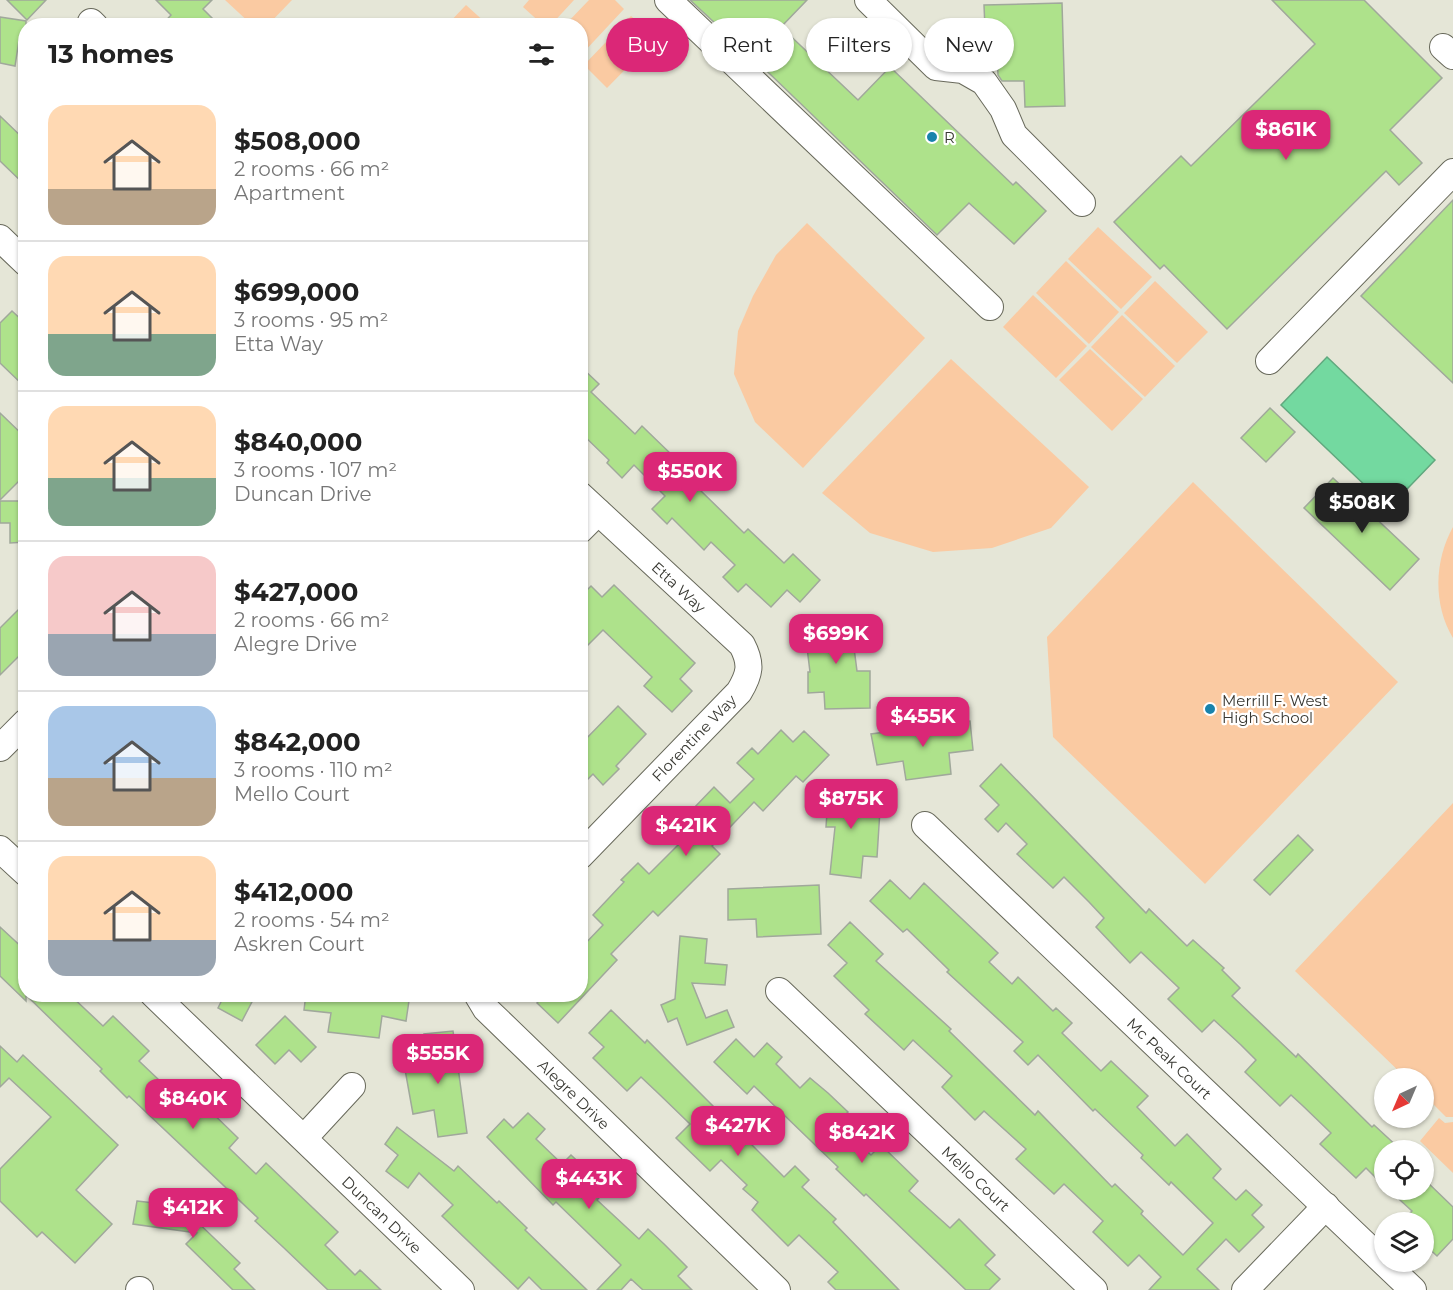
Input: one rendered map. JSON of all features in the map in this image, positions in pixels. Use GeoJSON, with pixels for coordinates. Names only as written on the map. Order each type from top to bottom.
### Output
{"type":"FeatureCollection","features":[{"type":"Feature","properties":{"kind":"street"},"geometry":{"type":"LineString","coordinates":[[668,0],[990,307]]}},
{"type":"Feature","properties":{"kind":"street"},"geometry":{"type":"LineString","coordinates":[[868,0],[936,67],[963,70],[984,82],[1003,109],[1014,135],[1082,203]]}},
{"type":"Feature","properties":{"kind":"street"},"geometry":{"type":"LineString","coordinates":[[1269,361],[1453,172]]}},
{"type":"Feature","properties":{"kind":"street"},"geometry":{"type":"LineString","coordinates":[[0,238],[18,255]]}},
{"type":"Feature","properties":{"kind":"street","name":"Etta Way"},"geometry":{"type":"LineString","coordinates":[[589,503],[742,645],[750,668]]}},
{"type":"Feature","properties":{"kind":"street","name":"Florentine Way"},"geometry":{"type":"LineString","coordinates":[[588,848],[739,692],[748,677],[750,668]]}},
{"type":"Feature","properties":{"kind":"street"},"geometry":{"type":"LineString","coordinates":[[0,748],[18,730]]}},
{"type":"Feature","properties":{"kind":"street","name":"Mc Peak Court"},"geometry":{"type":"LineString","coordinates":[[925,825],[1413,1290]]}},
{"type":"Feature","properties":{"kind":"street"},"geometry":{"type":"LineString","coordinates":[[0,849],[18,866]]}},
{"type":"Feature","properties":{"kind":"street","name":"Mello Court"},"geometry":{"type":"LineString","coordinates":[[779,991],[1094,1290]]}},
{"type":"Feature","properties":{"kind":"street","name":"Duncan Drive"},"geometry":{"type":"LineString","coordinates":[[161,1002],[460,1290]]}},
{"type":"Feature","properties":{"kind":"street","name":"Alegre Drive"},"geometry":{"type":"LineString","coordinates":[[482,1002],[486,1009],[777,1290]]}},
{"type":"Feature","properties":{"kind":"street"},"geometry":{"type":"LineString","coordinates":[[304,1138],[352,1086]]}},
{"type":"Feature","properties":{"kind":"street"},"geometry":{"type":"LineString","coordinates":[[1245,1290],[1326,1206]]}},
{"type":"Feature","properties":{"kind":"shaded area"},"geometry":{"type":"Polygon","coordinates":[[[225,0],[292,0],[275,18],[244,18],[225,0]]]}},
{"type":"Feature","properties":{"kind":"shaded area"},"geometry":{"type":"Polygon","coordinates":[[[529,0],[574,0],[557,18],[535,18],[523,7],[529,0]]]}},
{"type":"Feature","properties":{"kind":"shaded area"},"geometry":{"type":"Polygon","coordinates":[[[589,0],[615,0],[624,9],[616,18],[606,18],[606,28],[588,48],[588,18],[572,18],[589,0]]]}},
{"type":"Feature","properties":{"kind":"shaded area"},"geometry":{"type":"Polygon","coordinates":[[[466,5],[480,18],[454,18],[466,5]]]}},
{"type":"Feature","properties":{"kind":"shaded area"},"geometry":{"type":"Polygon","coordinates":[[[606,42],[606,72],[623,72],[607,88],[588,69],[588,61],[606,42]]]}},
{"type":"Feature","properties":{"kind":"shaded area"},"geometry":{"type":"Polygon","coordinates":[[[807,223],[925,338],[803,468],[755,422],[734,374],[738,331],[753,296],[776,255],[807,223]]]}},
{"type":"Feature","properties":{"kind":"shaded area"},"geometry":{"type":"Polygon","coordinates":[[[1098,227],[1152,277],[1121,309],[1068,259],[1098,227]]]}},
{"type":"Feature","properties":{"kind":"shaded area"},"geometry":{"type":"Polygon","coordinates":[[[1066,261],[1119,312],[1089,344],[1036,293],[1066,261]]]}},
{"type":"Feature","properties":{"kind":"shaded area"},"geometry":{"type":"Polygon","coordinates":[[[1155,281],[1208,332],[1177,363],[1124,313],[1155,281]]]}},
{"type":"Feature","properties":{"kind":"shaded area"},"geometry":{"type":"Polygon","coordinates":[[[1033,295],[1087,346],[1056,378],[1003,327],[1033,295]]]}},
{"type":"Feature","properties":{"kind":"shaded area"},"geometry":{"type":"Polygon","coordinates":[[[1122,315],[1175,366],[1145,397],[1091,347],[1122,315]]]}},
{"type":"Feature","properties":{"kind":"shaded area"},"geometry":{"type":"Polygon","coordinates":[[[1090,349],[1143,399],[1112,431],[1059,380],[1090,349]]]}},
{"type":"Feature","properties":{"kind":"shaded area"},"geometry":{"type":"Polygon","coordinates":[[[1327,357],[1435,460],[1383,514],[1367,499],[1373,493],[1281,405],[1327,357]]]}},
{"type":"Feature","properties":{"kind":"shaded area"},"geometry":{"type":"Polygon","coordinates":[[[951,359],[1089,487],[1051,528],[992,548],[933,552],[870,533],[822,493],[951,359]]]}},
{"type":"Feature","properties":{"kind":"shaded area"},"geometry":{"type":"Polygon","coordinates":[[[1193,482],[1398,682],[1205,884],[1053,737],[1047,637],[1193,482]]]}},
{"type":"Feature","properties":{"kind":"shaded area"},"geometry":{"type":"Polygon","coordinates":[[[1453,527],[1453,638],[1442,612],[1438,583],[1442,554],[1453,527]]]}},
{"type":"Feature","properties":{"kind":"shaded area"},"geometry":{"type":"Polygon","coordinates":[[[1453,803],[1453,1117],[1446,1117],[1434,1105],[1434,1068],[1396,1068],[1295,971],[1453,803]]]}},
{"type":"Feature","properties":{"kind":"shaded area"},"geometry":{"type":"Polygon","coordinates":[[[1439,1118],[1445,1123],[1453,1122],[1453,1173],[1434,1155],[1434,1140],[1421,1140],[1431,1128],[1434,1128],[1439,1118]]]}},
{"type":"Feature","properties":{"kind":"building"},"geometry":{"type":"Polygon","coordinates":[[[7,0],[46,0],[29,18],[25,18],[7,0]]]}},
{"type":"Feature","properties":{"kind":"building"},"geometry":{"type":"Polygon","coordinates":[[[156,0],[212,0],[203,9],[212,18],[168,18],[171,15],[156,0]]]}},
{"type":"Feature","properties":{"kind":"building"},"geometry":{"type":"Polygon","coordinates":[[[690,0],[807,0],[790,18],[709,18],[690,0]]]}},
{"type":"Feature","properties":{"kind":"building"},"geometry":{"type":"Polygon","coordinates":[[[1272,0],[1364,0],[1442,78],[1390,130],[1422,163],[1399,185],[1386,171],[1227,329],[1164,265],[1160,269],[1114,222],[1181,156],[1191,166],[1315,44],[1272,0]]]}},
{"type":"Feature","properties":{"kind":"building"},"geometry":{"type":"Polygon","coordinates":[[[1062,3],[1065,106],[1025,107],[1024,81],[1002,81],[998,72],[1014,72],[1014,18],[985,18],[984,5],[1062,3]]]}},
{"type":"Feature","properties":{"kind":"building"},"geometry":{"type":"Polygon","coordinates":[[[0,17],[18,20],[15,66],[0,63],[0,17]]]}},
{"type":"Feature","properties":{"kind":"building"},"geometry":{"type":"Polygon","coordinates":[[[794,39],[806,51],[806,72],[828,72],[858,100],[885,72],[895,72],[1013,185],[1016,182],[1046,211],[1014,244],[969,203],[937,235],[768,72],[794,72],[794,39]]]}},
{"type":"Feature","properties":{"kind":"building"},"geometry":{"type":"Polygon","coordinates":[[[0,116],[18,133],[18,178],[0,161],[0,116]]]}},
{"type":"Feature","properties":{"kind":"building"},"geometry":{"type":"Polygon","coordinates":[[[1453,200],[1453,383],[1361,296],[1453,200]]]}},
{"type":"Feature","properties":{"kind":"building"},"geometry":{"type":"Polygon","coordinates":[[[12,311],[18,317],[18,380],[0,363],[0,323],[12,311]]]}},
{"type":"Feature","properties":{"kind":"building"},"geometry":{"type":"Polygon","coordinates":[[[588,374],[599,384],[591,392],[635,434],[642,426],[704,486],[700,490],[744,533],[748,529],[784,563],[793,554],[820,580],[800,602],[787,590],[771,607],[746,584],[738,592],[723,577],[735,565],[711,542],[704,550],[672,518],[667,524],[652,509],[665,496],[634,465],[622,478],[607,463],[609,460],[588,440],[588,374]]]}},
{"type":"Feature","properties":{"kind":"building"},"geometry":{"type":"Polygon","coordinates":[[[1270,408],[1295,432],[1266,462],[1241,438],[1270,408]]]}},
{"type":"Feature","properties":{"kind":"building"},"geometry":{"type":"Polygon","coordinates":[[[0,413],[18,430],[18,482],[0,500],[0,413]]]}},
{"type":"Feature","properties":{"kind":"building"},"geometry":{"type":"Polygon","coordinates":[[[1333,478],[1419,559],[1390,590],[1304,508],[1333,478]]]}},
{"type":"Feature","properties":{"kind":"building"},"geometry":{"type":"Polygon","coordinates":[[[0,501],[18,501],[18,542],[10,543],[10,523],[0,523],[0,501]]]}},
{"type":"Feature","properties":{"kind":"building"},"geometry":{"type":"Polygon","coordinates":[[[614,585],[695,663],[680,679],[692,691],[672,712],[644,686],[652,677],[603,630],[588,645],[588,589],[591,586],[602,597],[614,585]]]}},
{"type":"Feature","properties":{"kind":"building"},"geometry":{"type":"Polygon","coordinates":[[[18,610],[18,657],[0,675],[0,628],[18,610]]]}},
{"type":"Feature","properties":{"kind":"building"},"geometry":{"type":"Polygon","coordinates":[[[850,617],[857,671],[870,671],[870,708],[825,709],[824,692],[808,693],[808,672],[810,672],[804,623],[850,617]]]}},
{"type":"Feature","properties":{"kind":"building"},"geometry":{"type":"Polygon","coordinates":[[[618,706],[646,734],[616,766],[619,769],[603,785],[593,774],[588,779],[588,737],[618,706]]]}},
{"type":"Feature","properties":{"kind":"building"},"geometry":{"type":"Polygon","coordinates":[[[970,721],[973,750],[949,753],[951,774],[906,780],[903,761],[877,765],[871,734],[970,721]]]}},
{"type":"Feature","properties":{"kind":"building"},"geometry":{"type":"Polygon","coordinates":[[[781,730],[793,742],[804,731],[829,755],[803,782],[796,776],[763,811],[754,802],[712,846],[720,854],[658,916],[653,911],[611,954],[617,960],[588,991],[588,941],[603,925],[593,915],[624,882],[621,880],[638,863],[649,874],[679,844],[669,834],[714,787],[730,803],[754,779],[737,763],[752,748],[758,754],[781,730]]]}},
{"type":"Feature","properties":{"kind":"building"},"geometry":{"type":"Polygon","coordinates":[[[1001,764],[1146,913],[1149,909],[1187,946],[1193,940],[1224,968],[1222,970],[1240,988],[1232,996],[1296,1057],[1298,1054],[1372,1127],[1374,1125],[1374,1128],[1377,1128],[1390,1140],[1374,1140],[1374,1176],[1366,1168],[1356,1178],[1320,1144],[1331,1133],[1303,1106],[1291,1095],[1280,1106],[1245,1072],[1256,1060],[1214,1020],[1202,1032],[1168,999],[1179,988],[1141,952],[1130,963],[1096,927],[1104,918],[1064,877],[1053,888],[1017,854],[1027,844],[1006,823],[998,832],[985,819],[999,805],[980,786],[1001,764]]]}},
{"type":"Feature","properties":{"kind":"building"},"geometry":{"type":"Polygon","coordinates":[[[829,783],[861,785],[859,808],[880,810],[877,857],[863,856],[861,878],[830,874],[835,827],[826,827],[829,783]]]}},
{"type":"Feature","properties":{"kind":"building"},"geometry":{"type":"Polygon","coordinates":[[[1298,835],[1313,850],[1270,895],[1254,880],[1298,835]]]}},
{"type":"Feature","properties":{"kind":"building"},"geometry":{"type":"Polygon","coordinates":[[[890,880],[910,899],[924,883],[998,953],[989,962],[1012,984],[1018,977],[1053,1011],[1056,1008],[1072,1023],[1062,1033],[1101,1071],[1111,1061],[1148,1096],[1137,1107],[1175,1146],[1187,1134],[1221,1169],[1213,1178],[1236,1200],[1246,1190],[1262,1205],[1252,1215],[1264,1227],[1239,1252],[1226,1239],[1197,1269],[1219,1290],[1149,1290],[1161,1277],[1139,1255],[1128,1266],[1093,1232],[1103,1221],[1064,1184],[1054,1194],[1016,1159],[1026,1149],[984,1111],[975,1120],[942,1087],[952,1076],[913,1040],[904,1050],[865,1014],[869,1010],[834,976],[847,963],[828,945],[850,922],[883,954],[876,961],[951,1029],[949,1031],[1035,1115],[1038,1111],[1112,1187],[1115,1184],[1143,1211],[1141,1214],[1183,1255],[1213,1223],[1171,1182],[1169,1185],[1141,1158],[1143,1155],[1095,1109],[1093,1111],[1038,1055],[1028,1065],[1014,1051],[1023,1042],[947,972],[949,970],[907,929],[903,932],[870,901],[890,880]]]}},
{"type":"Feature","properties":{"kind":"building"},"geometry":{"type":"Polygon","coordinates":[[[819,885],[821,934],[757,937],[756,919],[728,920],[728,889],[819,885]]]}},
{"type":"Feature","properties":{"kind":"building"},"geometry":{"type":"Polygon","coordinates":[[[0,927],[18,944],[18,993],[0,976],[0,927]]]}},
{"type":"Feature","properties":{"kind":"building"},"geometry":{"type":"Polygon","coordinates":[[[680,936],[707,939],[705,963],[727,965],[725,985],[692,983],[706,1018],[727,1010],[734,1027],[687,1045],[677,1018],[668,1022],[661,1005],[675,999],[680,936]]]}},
{"type":"Feature","properties":{"kind":"building"},"geometry":{"type":"Polygon","coordinates":[[[33,1002],[78,1002],[103,1026],[113,1016],[149,1051],[139,1061],[179,1099],[189,1089],[199,1099],[196,1105],[200,1101],[238,1138],[229,1148],[256,1174],[266,1163],[338,1232],[325,1245],[355,1275],[360,1270],[381,1290],[328,1290],[255,1221],[258,1218],[129,1096],[127,1098],[100,1071],[102,1069],[33,1002]]]}},
{"type":"Feature","properties":{"kind":"building"},"geometry":{"type":"Polygon","coordinates":[[[221,1002],[252,1002],[242,1021],[218,1008],[221,1002]]]}},
{"type":"Feature","properties":{"kind":"building"},"geometry":{"type":"Polygon","coordinates":[[[305,1002],[409,1002],[406,1021],[382,1016],[379,1038],[328,1032],[331,1013],[304,1010],[305,1002]]]}},
{"type":"Feature","properties":{"kind":"building"},"geometry":{"type":"Polygon","coordinates":[[[538,1002],[578,1002],[558,1023],[538,1002]]]}},
{"type":"Feature","properties":{"kind":"building"},"geometry":{"type":"Polygon","coordinates":[[[611,1010],[645,1043],[647,1040],[784,1177],[795,1166],[809,1180],[802,1187],[836,1219],[833,1222],[899,1290],[836,1290],[828,1282],[838,1272],[799,1235],[788,1246],[752,1210],[758,1202],[743,1189],[747,1185],[721,1160],[710,1171],[676,1138],[690,1124],[659,1094],[641,1077],[627,1091],[593,1058],[604,1047],[589,1033],[611,1010]]]}},
{"type":"Feature","properties":{"kind":"building"},"geometry":{"type":"Polygon","coordinates":[[[285,1016],[316,1047],[301,1062],[289,1050],[275,1064],[256,1045],[285,1016]]]}},
{"type":"Feature","properties":{"kind":"building"},"geometry":{"type":"Polygon","coordinates":[[[453,1031],[467,1133],[438,1137],[434,1110],[413,1114],[404,1064],[428,1061],[424,1034],[453,1031]]]}},
{"type":"Feature","properties":{"kind":"building"},"geometry":{"type":"Polygon","coordinates":[[[736,1039],[754,1057],[767,1043],[782,1057],[776,1064],[800,1088],[810,1078],[828,1093],[848,1112],[837,1123],[871,1155],[881,1145],[918,1181],[909,1191],[950,1228],[959,1219],[995,1255],[985,1265],[1000,1279],[989,1290],[966,1290],[866,1194],[864,1196],[836,1169],[838,1167],[754,1086],[747,1094],[714,1062],[736,1039]]]}},
{"type":"Feature","properties":{"kind":"building"},"geometry":{"type":"Polygon","coordinates":[[[0,1046],[17,1062],[23,1055],[118,1145],[76,1190],[112,1224],[75,1263],[42,1232],[37,1237],[0,1201],[0,1169],[51,1117],[9,1078],[0,1087],[0,1046]]]}},
{"type":"Feature","properties":{"kind":"building"},"geometry":{"type":"Polygon","coordinates":[[[528,1113],[545,1129],[536,1139],[562,1164],[571,1155],[607,1189],[597,1200],[639,1239],[648,1229],[687,1267],[678,1276],[692,1290],[643,1290],[631,1279],[621,1290],[597,1290],[621,1265],[556,1202],[553,1205],[487,1137],[504,1119],[513,1128],[528,1113]]]}},
{"type":"Feature","properties":{"kind":"building"},"geometry":{"type":"Polygon","coordinates":[[[397,1127],[454,1171],[458,1166],[497,1203],[499,1201],[527,1228],[525,1230],[587,1290],[542,1290],[529,1277],[518,1289],[442,1216],[453,1205],[419,1173],[408,1188],[386,1171],[398,1155],[385,1144],[397,1127]]]}},
{"type":"Feature","properties":{"kind":"building"},"geometry":{"type":"Polygon","coordinates":[[[1434,1189],[1453,1207],[1453,1239],[1437,1256],[1434,1253],[1434,1212],[1412,1211],[1400,1200],[1434,1200],[1434,1189]]]}},
{"type":"Feature","properties":{"kind":"building"},"geometry":{"type":"Polygon","coordinates":[[[137,1201],[188,1207],[188,1213],[240,1263],[234,1269],[255,1290],[233,1290],[186,1244],[197,1233],[133,1224],[137,1201]]]}},
{"type":"Feature","properties":{"kind":"place","name":"R"},"geometry":{"type":"Point","coordinates":[932,137]}},
{"type":"Feature","properties":{"kind":"place","name":"Merrill F. West High School"},"geometry":{"type":"Point","coordinates":[1210,709]}}]}
